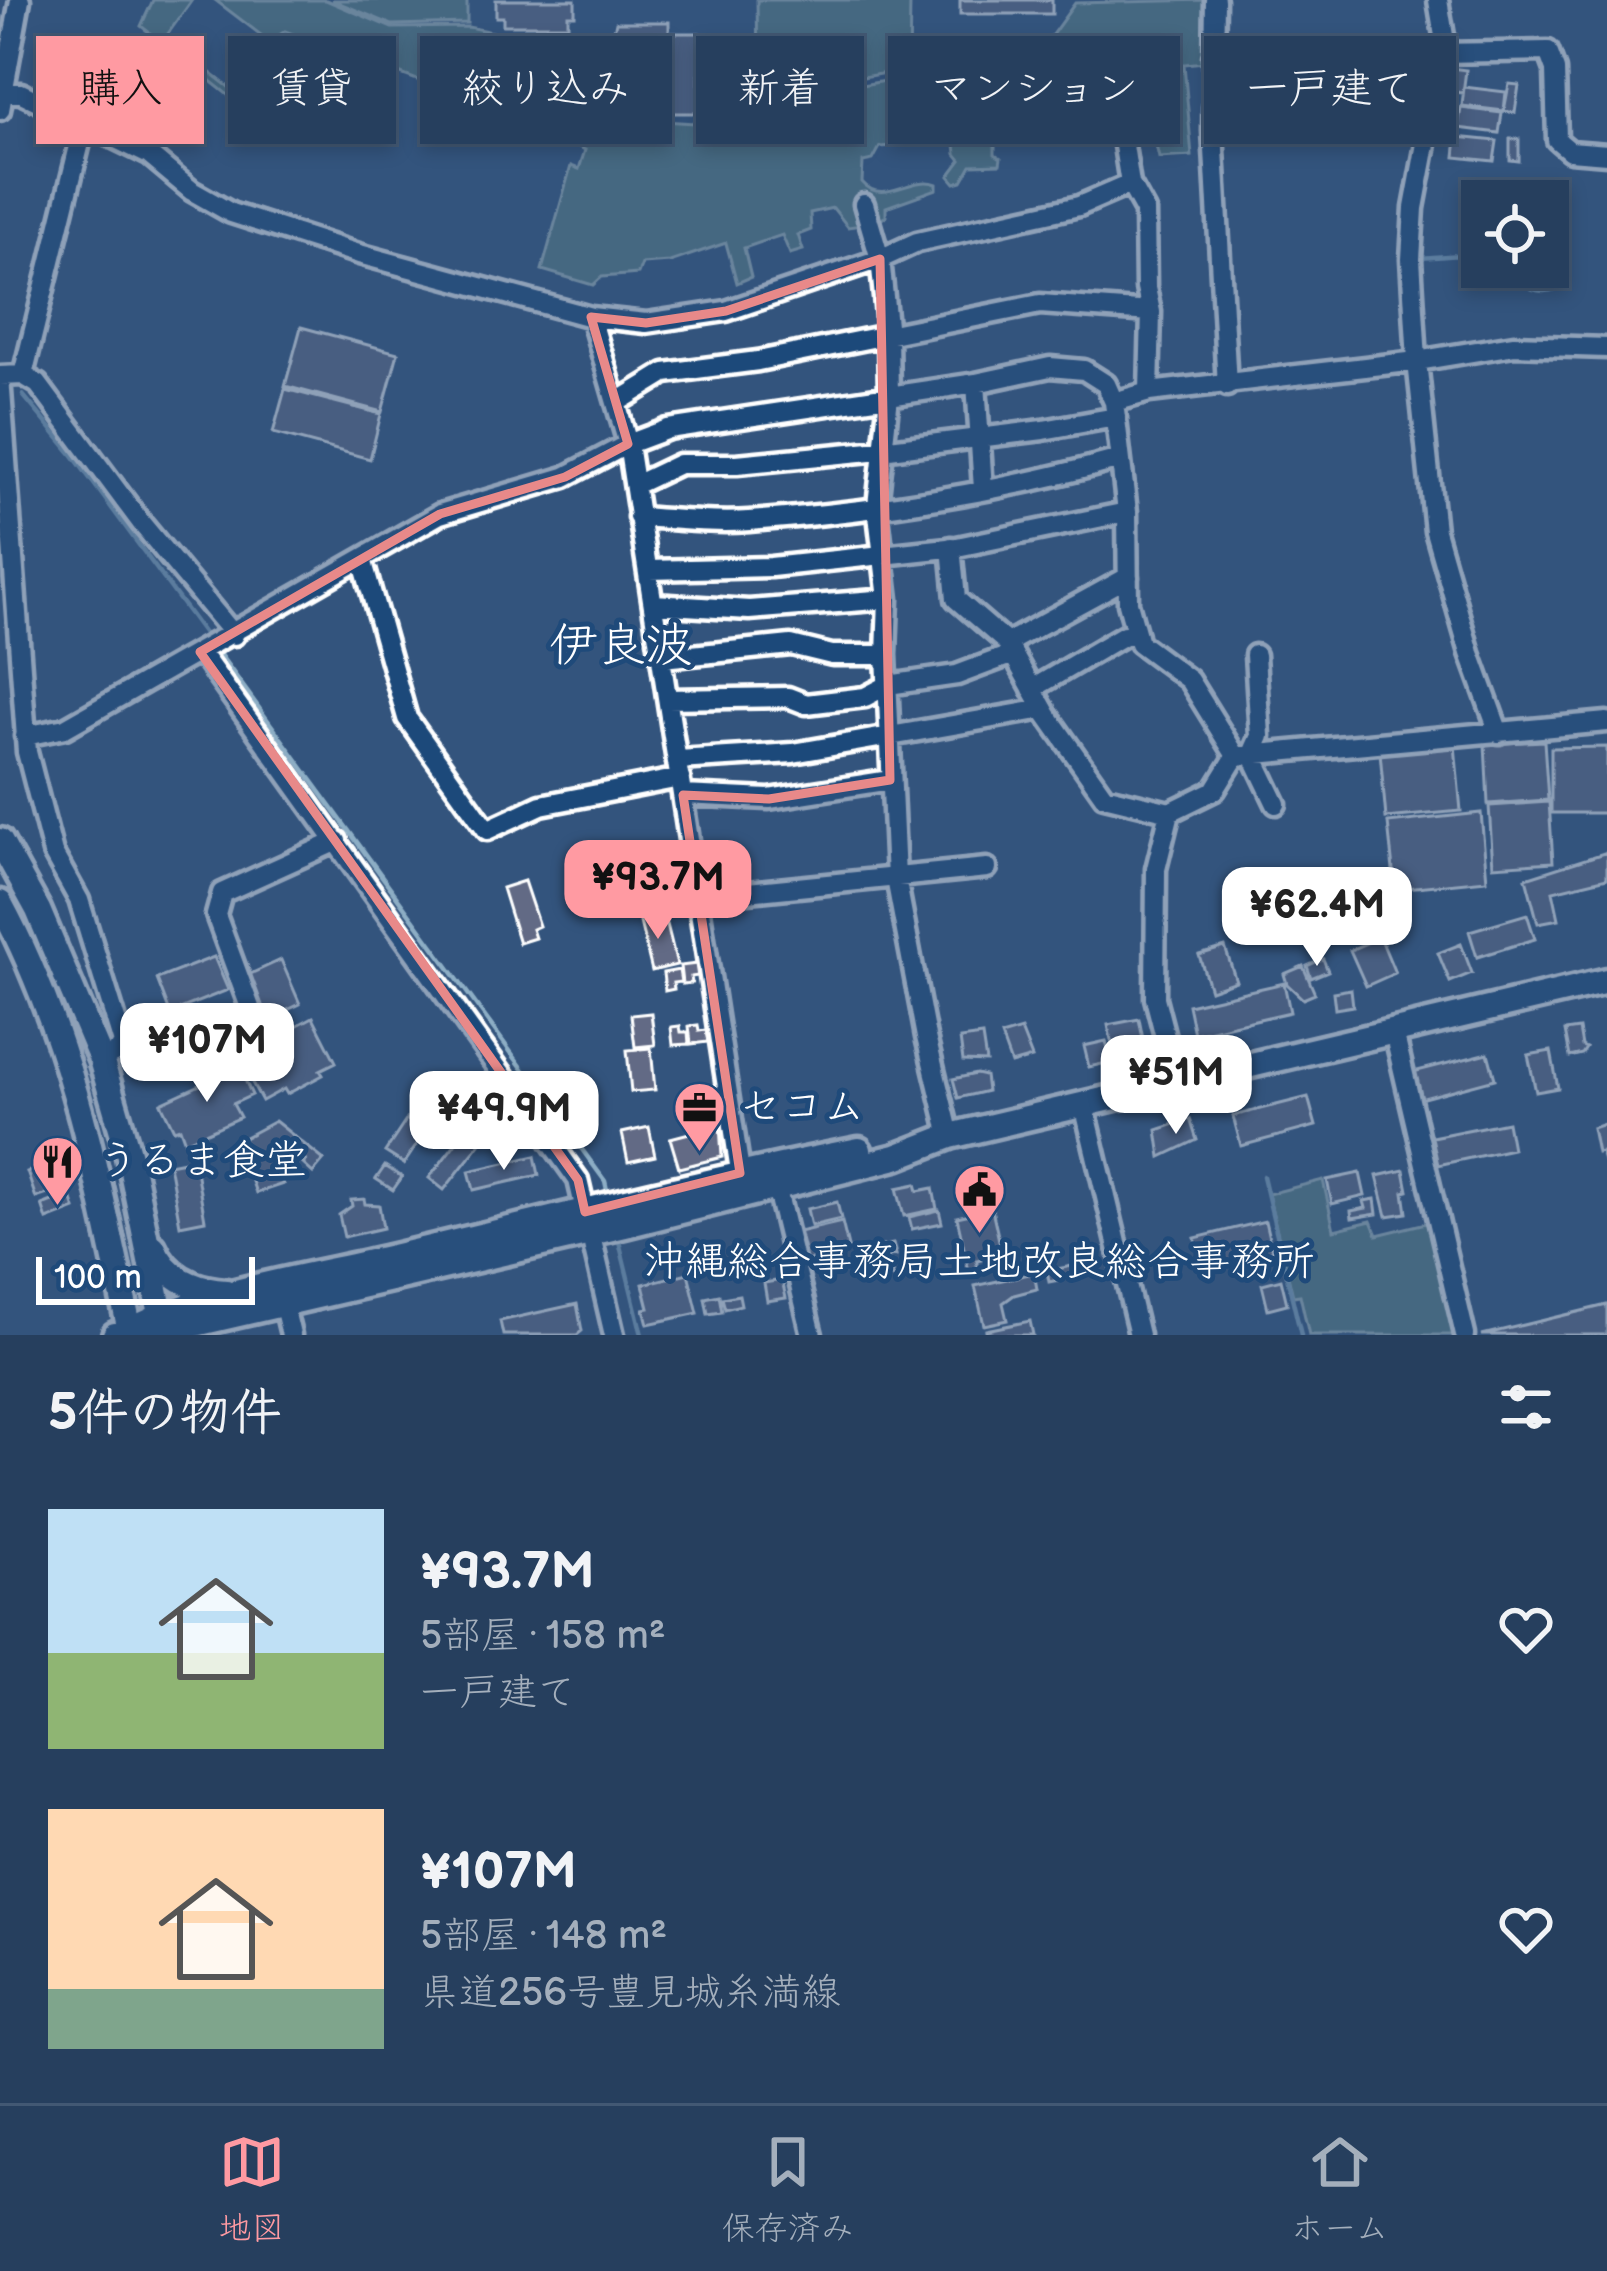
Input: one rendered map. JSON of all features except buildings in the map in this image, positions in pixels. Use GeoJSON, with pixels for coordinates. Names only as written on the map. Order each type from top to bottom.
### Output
{"type":"FeatureCollection","features":[{"type":"Feature","properties":{"kind":"main road"},"geometry":{"type":"LineString","coordinates":[[0,841],[38,910],[100,1059],[120,1120],[164,1327]]}},
{"type":"Feature","properties":{"kind":"main road"},"geometry":{"type":"LineString","coordinates":[[0,902],[37,978],[65,1056],[87,1137],[125,1334],[283,1302],[937,1134],[950,1136]]}},
{"type":"Feature","properties":{"kind":"main road"},"geometry":{"type":"LineString","coordinates":[[742,1184],[776,1186],[896,1157],[950,1136],[1607,981]]}},
{"type":"Feature","properties":{"kind":"main road"},"geometry":{"type":"LineString","coordinates":[[140,1210],[159,1259],[176,1277],[202,1289],[245,1292]]}},
{"type":"Feature","properties":{"kind":"main road"},"geometry":{"type":"LineString","coordinates":[[164,1327],[245,1292],[591,1222]]}},
{"type":"Feature","properties":{"kind":"street"},"geometry":{"type":"LineString","coordinates":[[0,110],[20,0]]}},
{"type":"Feature","properties":{"kind":"street"},"geometry":{"type":"LineString","coordinates":[[1214,36],[1215,0]]}},
{"type":"Feature","properties":{"kind":"street"},"geometry":{"type":"LineString","coordinates":[[1438,0],[1442,36]]}},
{"type":"Feature","properties":{"kind":"street"},"geometry":{"type":"LineString","coordinates":[[1456,53],[1548,51],[1555,70],[1557,140],[1570,151],[1607,154]]}},
{"type":"Feature","properties":{"kind":"street"},"geometry":{"type":"LineString","coordinates":[[1,91],[36,100]]}},
{"type":"Feature","properties":{"kind":"street"},"geometry":{"type":"LineString","coordinates":[[23,375],[80,144]]}},
{"type":"Feature","properties":{"kind":"street"},"geometry":{"type":"LineString","coordinates":[[128,144],[231,213],[359,254],[591,316],[646,322],[726,311],[917,242],[1079,206],[1130,184]]}},
{"type":"Feature","properties":{"kind":"street"},"geometry":{"type":"LineString","coordinates":[[1124,144],[1130,184],[1145,211],[1149,392]]}},
{"type":"Feature","properties":{"kind":"street"},"geometry":{"type":"LineString","coordinates":[[1214,144],[1227,386]]}},
{"type":"Feature","properties":{"kind":"street"},"geometry":{"type":"LineString","coordinates":[[1426,144],[1414,208],[1411,259],[1435,531],[1498,733]]}},
{"type":"Feature","properties":{"kind":"street"},"geometry":{"type":"LineString","coordinates":[[864,204],[880,259],[888,335],[890,396],[878,506],[888,599],[886,655],[896,878],[950,1136]]}},
{"type":"Feature","properties":{"kind":"street"},"geometry":{"type":"LineString","coordinates":[[616,403],[665,373],[758,361],[1040,304],[1150,312]]}},
{"type":"Feature","properties":{"kind":"street"},"geometry":{"type":"LineString","coordinates":[[591,316],[628,444],[742,1184]]}},
{"type":"Feature","properties":{"kind":"street"},"geometry":{"type":"LineString","coordinates":[[635,485],[679,464],[737,464],[979,438],[1115,409],[1149,392],[1227,386],[1514,345],[1607,348]]}},
{"type":"Feature","properties":{"kind":"street"},"geometry":{"type":"LineString","coordinates":[[26,736],[65,728],[440,514],[566,477],[668,429],[976,383],[1050,367],[1084,370],[1106,384],[1115,409],[1129,602],[1139,643],[1189,680],[1276,804]]}},
{"type":"Feature","properties":{"kind":"street"},"geometry":{"type":"LineString","coordinates":[[100,1059],[119,1051],[123,1043],[85,916],[53,853],[26,736],[0,376],[23,375],[38,384],[142,524],[234,635]]}},
{"type":"Feature","properties":{"kind":"street"},"geometry":{"type":"LineString","coordinates":[[976,383],[983,489]]}},
{"type":"Feature","properties":{"kind":"street"},"geometry":{"type":"LineString","coordinates":[[638,518],[745,522],[878,506],[1053,478],[1120,459]]}},
{"type":"Feature","properties":{"kind":"street"},"geometry":{"type":"LineString","coordinates":[[649,570],[771,567],[951,548],[1126,512]]}},
{"type":"Feature","properties":{"kind":"street"},"geometry":{"type":"LineString","coordinates":[[951,548],[956,599],[1010,648],[1044,709],[1103,796],[1170,812],[1215,790],[1260,736],[1255,655]]}},
{"type":"Feature","properties":{"kind":"street"},"geometry":{"type":"LineString","coordinates":[[362,560],[407,718],[487,830],[541,805],[793,753],[1044,709]]}},
{"type":"Feature","properties":{"kind":"street"},"geometry":{"type":"LineString","coordinates":[[668,699],[788,697],[806,704],[865,697],[888,685],[957,675],[1128,577]]}},
{"type":"Feature","properties":{"kind":"street"},"geometry":{"type":"LineString","coordinates":[[654,604],[749,610],[888,599]]}},
{"type":"Feature","properties":{"kind":"street"},"geometry":{"type":"LineString","coordinates":[[1033,689],[1095,650],[1124,635],[1137,635]]}},
{"type":"Feature","properties":{"kind":"street"},"geometry":{"type":"LineString","coordinates":[[662,658],[790,645],[832,655],[886,655]]}},
{"type":"Feature","properties":{"kind":"street"},"geometry":{"type":"LineString","coordinates":[[200,652],[578,1180],[614,1335]]}},
{"type":"Feature","properties":{"kind":"street"},"geometry":{"type":"LineString","coordinates":[[1244,755],[1607,722]]}},
{"type":"Feature","properties":{"kind":"street"},"geometry":{"type":"LineString","coordinates":[[680,778],[769,799],[890,780]]}},
{"type":"Feature","properties":{"kind":"street"},"geometry":{"type":"LineString","coordinates":[[1170,812],[1156,869],[1155,998],[1178,1083]]}},
{"type":"Feature","properties":{"kind":"street"},"geometry":{"type":"LineString","coordinates":[[255,1021],[216,915],[222,892],[337,841]]}},
{"type":"Feature","properties":{"kind":"street"},"geometry":{"type":"LineString","coordinates":[[698,897],[987,868]]}},
{"type":"Feature","properties":{"kind":"street"},"geometry":{"type":"LineString","coordinates":[[1394,1032],[1465,1335]]}},
{"type":"Feature","properties":{"kind":"street"},"geometry":{"type":"LineString","coordinates":[[1084,1105],[1138,1335]]}},
{"type":"Feature","properties":{"kind":"street"},"geometry":{"type":"LineString","coordinates":[[776,1186],[812,1335]]}},
{"type":"Feature","properties":{"kind":"street"},"geometry":{"type":"LineString","coordinates":[[283,1302],[291,1335]]}},
{"type":"Feature","properties":{"kind":"highlighted area"},"geometry":{"type":"Polygon","coordinates":[[[880,259],[890,780],[769,799],[683,795],[740,1173],[585,1212],[578,1180],[200,652],[440,514],[565,477],[628,444],[591,317],[646,323],[726,311],[880,259]]]}},
{"type":"Feature","properties":{"kind":"green space"},"geometry":{"type":"Polygon","coordinates":[[[153,0],[192,0],[166,36],[154,36],[141,26],[153,0]]]}},
{"type":"Feature","properties":{"kind":"green space"},"geometry":{"type":"Polygon","coordinates":[[[215,0],[326,0],[392,28],[468,27],[512,36],[420,36],[420,81],[396,72],[396,36],[298,36],[285,31],[262,36],[215,0]]]}},
{"type":"Feature","properties":{"kind":"green space"},"geometry":{"type":"Polygon","coordinates":[[[332,0],[467,0],[467,23],[392,25],[332,0]]]}},
{"type":"Feature","properties":{"kind":"green space"},"geometry":{"type":"Polygon","coordinates":[[[757,0],[910,0],[909,36],[888,36],[888,73],[864,77],[864,36],[758,36],[757,0]]]}},
{"type":"Feature","properties":{"kind":"green space"},"geometry":{"type":"Polygon","coordinates":[[[1208,0],[1204,62],[1184,64],[1192,156],[1159,158],[1156,144],[1180,144],[1180,36],[1051,36],[1075,3],[1208,0]]]}},
{"type":"Feature","properties":{"kind":"green space"},"geometry":{"type":"Polygon","coordinates":[[[204,68],[228,86],[228,95],[204,76],[204,68]]]}},
{"type":"Feature","properties":{"kind":"green space"},"geometry":{"type":"Polygon","coordinates":[[[888,80],[888,144],[895,144],[880,147],[873,160],[863,162],[862,182],[879,191],[927,182],[937,184],[937,189],[886,207],[886,216],[876,223],[848,227],[833,208],[810,213],[811,230],[798,235],[803,250],[790,254],[782,235],[744,248],[751,277],[737,283],[726,243],[670,262],[642,264],[638,274],[602,277],[593,285],[542,270],[571,166],[579,169],[585,150],[572,144],[672,144],[672,122],[696,123],[696,144],[864,144],[864,85],[888,80]]]}},
{"type":"Feature","properties":{"kind":"green space"},"geometry":{"type":"Polygon","coordinates":[[[955,144],[995,144],[995,154],[1001,158],[1000,164],[971,165],[962,181],[955,183],[949,176],[961,160],[955,144]]]}},
{"type":"Feature","properties":{"kind":"green space"},"geometry":{"type":"Polygon","coordinates":[[[1323,1180],[1334,1230],[1371,1221],[1377,1235],[1430,1222],[1454,1335],[1309,1335],[1300,1295],[1293,1296],[1268,1194],[1323,1180]]]}},
{"type":"Feature","properties":{"kind":"waterway"},"geometry":{"type":"LineString","coordinates":[[1420,258],[1461,255]]}},
{"type":"Feature","properties":{"kind":"waterway"},"geometry":{"type":"LineString","coordinates":[[1533,288],[1558,288]]}},
{"type":"Feature","properties":{"kind":"waterway"},"geometry":{"type":"LineString","coordinates":[[23,395],[208,639]]}},
{"type":"Feature","properties":{"kind":"waterway"},"geometry":{"type":"LineString","coordinates":[[215,648],[605,1181],[609,1199]]}},
{"type":"Feature","properties":{"kind":"waterway"},"geometry":{"type":"LineString","coordinates":[[1263,1176],[1301,1335]]}},
{"type":"Feature","properties":{"kind":"waterway"},"geometry":{"type":"LineString","coordinates":[[617,1233],[642,1335]]}},
{"type":"Feature","properties":{"kind":"place","name":"セコム"},"geometry":{"type":"Point","coordinates":[700,1153]}},
{"type":"Feature","properties":{"kind":"place","name":"うるま食堂"},"geometry":{"type":"Point","coordinates":[58,1207]}},
{"type":"Feature","properties":{"kind":"place","name":"沖縄総合事務局土地改良総合事務所"},"geometry":{"type":"Point","coordinates":[979,1236]}},
{"type":"Feature","properties":{"kind":"district","name":"伊良波"},"geometry":{"type":"Point","coordinates":[621,646]}}]}
